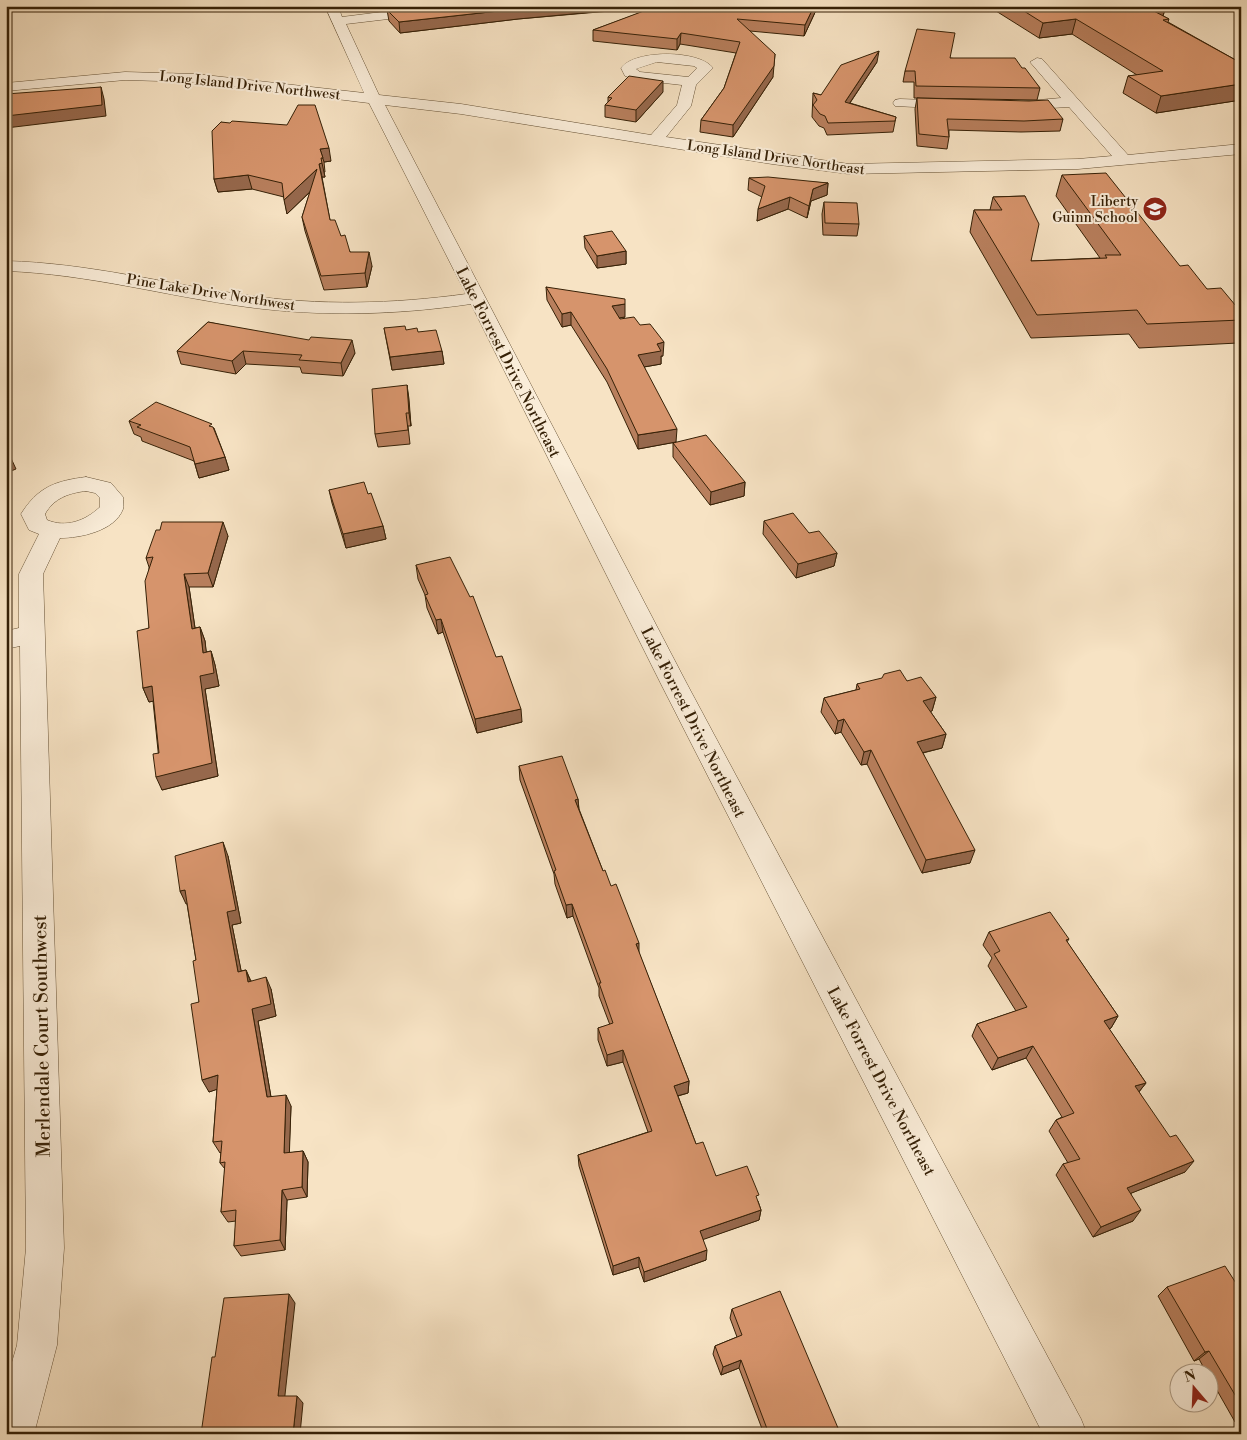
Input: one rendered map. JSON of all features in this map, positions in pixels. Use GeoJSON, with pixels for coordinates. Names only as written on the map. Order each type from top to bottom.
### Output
{"type":"FeatureCollection","features":[{"type":"Feature","properties":{"kind":"street"},"geometry":{"type":"LineString","coordinates":[[334,13],[464,6]]}},
{"type":"Feature","properties":{"kind":"street","name":"Lake Forrest Drive Northeast"},"geometry":{"type":"LineString","coordinates":[[334,13],[340,31],[373,97],[389,124],[678,692],[1066,1434]]}},
{"type":"Feature","properties":{"kind":"street"},"geometry":{"type":"LineString","coordinates":[[1037,62],[1125,161]]}},
{"type":"Feature","properties":{"kind":"street","name":"Long Island Drive Northwest"},"geometry":{"type":"LineString","coordinates":[[6,86],[125,76],[160,76],[196,78],[373,97]]}},
{"type":"Feature","properties":{"kind":"street"},"geometry":{"type":"LineString","coordinates":[[655,140],[684,106],[687,88],[691,82]]}},
{"type":"Feature","properties":{"kind":"street","name":"Long Island Drive Northeast"},"geometry":{"type":"LineString","coordinates":[[373,97],[461,109],[772,159],[849,169],[1024,166],[1125,161],[1241,149]]}},
{"type":"Feature","properties":{"kind":"street"},"geometry":{"type":"LineString","coordinates":[[997,106],[1026,107],[1073,102]]}},
{"type":"Feature","properties":{"kind":"street"},"geometry":{"type":"LineString","coordinates":[[900,103],[968,105]]}},
{"type":"Feature","properties":{"kind":"street","name":"Pine Lake Drive Northwest"},"geometry":{"type":"LineString","coordinates":[[6,266],[74,269],[246,301],[306,308],[394,308],[476,298]]}},
{"type":"Feature","properties":{"kind":"street","name":"Merlendale Court Southwest"},"geometry":{"type":"LineString","coordinates":[[13,1434],[37,1345],[45,1248],[19,637],[31,574],[52,531]]}},
{"type":"Feature","properties":{"kind":"building"},"geometry":{"type":"Polygon","coordinates":[[[421,6],[544,6],[399,22],[387,10],[421,6]]]}},
{"type":"Feature","properties":{"kind":"building"},"geometry":{"type":"Polygon","coordinates":[[[657,6],[814,6],[805,25],[737,19],[775,54],[774,66],[733,125],[701,120],[724,88],[740,42],[681,33],[677,39],[593,30],[657,6]]]}},
{"type":"Feature","properties":{"kind":"building"},"geometry":{"type":"Polygon","coordinates":[[[1016,6],[1166,6],[1150,9],[1169,19],[1163,20],[1241,63],[1241,84],[1161,96],[1128,76],[1163,71],[1076,19],[1043,23],[1016,6]]]}},
{"type":"Feature","properties":{"kind":"building"},"geometry":{"type":"Polygon","coordinates":[[[917,29],[955,33],[950,58],[1015,58],[1040,88],[916,86],[915,71],[905,71],[917,29]]]}},
{"type":"Feature","properties":{"kind":"building"},"geometry":{"type":"Polygon","coordinates":[[[879,51],[845,102],[896,117],[895,121],[828,123],[825,116],[820,114],[813,105],[817,100],[813,93],[821,95],[841,65],[879,51]]]}},
{"type":"Feature","properties":{"kind":"building"},"geometry":{"type":"Polygon","coordinates":[[[629,76],[663,81],[636,110],[605,105],[612,98],[608,97],[629,76]]]}},
{"type":"Feature","properties":{"kind":"building"},"geometry":{"type":"Polygon","coordinates":[[[101,87],[102,105],[6,116],[6,94],[101,87]]]}},
{"type":"Feature","properties":{"kind":"building"},"geometry":{"type":"Polygon","coordinates":[[[917,98],[1048,100],[1063,119],[1024,121],[947,119],[949,137],[919,134],[917,98]]]}},
{"type":"Feature","properties":{"kind":"building"},"geometry":{"type":"Polygon","coordinates":[[[298,105],[315,105],[329,148],[320,149],[323,158],[321,158],[322,163],[319,164],[330,220],[335,220],[341,236],[345,235],[350,252],[369,252],[365,273],[321,276],[302,217],[317,169],[284,200],[282,183],[248,175],[214,179],[212,131],[221,122],[287,125],[298,105]]]}},
{"type":"Feature","properties":{"kind":"building"},"geometry":{"type":"Polygon","coordinates":[[[1106,173],[1180,266],[1188,265],[1207,289],[1221,288],[1241,312],[1241,320],[1147,324],[1137,310],[1037,315],[974,210],[1002,210],[993,197],[1025,196],[1039,224],[1031,261],[1107,258],[1105,255],[1121,255],[1062,175],[1106,173]]]}},
{"type":"Feature","properties":{"kind":"building"},"geometry":{"type":"Polygon","coordinates":[[[768,177],[828,183],[813,189],[809,206],[790,197],[758,209],[765,186],[749,178],[768,177]]]}},
{"type":"Feature","properties":{"kind":"building"},"geometry":{"type":"Polygon","coordinates":[[[824,202],[857,203],[859,224],[825,223],[824,202]]]}},
{"type":"Feature","properties":{"kind":"building"},"geometry":{"type":"Polygon","coordinates":[[[612,231],[626,251],[597,256],[584,236],[612,231]]]}},
{"type":"Feature","properties":{"kind":"building"},"geometry":{"type":"Polygon","coordinates":[[[546,287],[625,299],[625,304],[612,306],[620,319],[634,317],[640,325],[650,324],[664,342],[657,344],[661,351],[638,355],[677,429],[638,435],[607,369],[571,312],[562,314],[546,287]]]}},
{"type":"Feature","properties":{"kind":"building"},"geometry":{"type":"Polygon","coordinates":[[[208,322],[309,340],[311,337],[352,340],[341,363],[299,360],[302,355],[243,351],[232,361],[177,351],[208,322]]]}},
{"type":"Feature","properties":{"kind":"building"},"geometry":{"type":"Polygon","coordinates":[[[405,326],[406,330],[417,328],[418,332],[436,330],[442,351],[390,357],[384,328],[405,326]]]}},
{"type":"Feature","properties":{"kind":"building"},"geometry":{"type":"Polygon","coordinates":[[[407,385],[409,413],[406,413],[408,430],[375,434],[372,389],[407,385]]]}},
{"type":"Feature","properties":{"kind":"building"},"geometry":{"type":"Polygon","coordinates":[[[156,402],[212,424],[209,426],[213,427],[225,457],[195,464],[190,447],[137,427],[141,425],[129,421],[156,402]]]}},
{"type":"Feature","properties":{"kind":"building"},"geometry":{"type":"Polygon","coordinates":[[[706,435],[745,482],[711,492],[673,443],[706,435]]]}},
{"type":"Feature","properties":{"kind":"building"},"geometry":{"type":"Polygon","coordinates":[[[364,482],[368,494],[371,493],[383,526],[343,534],[329,490],[364,482]]]}},
{"type":"Feature","properties":{"kind":"building"},"geometry":{"type":"Polygon","coordinates":[[[793,513],[809,533],[819,531],[837,553],[798,564],[764,521],[793,513]]]}},
{"type":"Feature","properties":{"kind":"building"},"geometry":{"type":"Polygon","coordinates":[[[162,522],[223,522],[208,573],[184,574],[192,629],[200,627],[203,653],[211,651],[214,673],[200,676],[212,763],[156,777],[153,754],[159,753],[152,686],[143,688],[137,631],[149,628],[145,581],[153,557],[146,558],[156,530],[160,530],[162,522]]]}},
{"type":"Feature","properties":{"kind":"building"},"geometry":{"type":"Polygon","coordinates":[[[450,557],[470,597],[473,596],[496,657],[502,656],[521,709],[475,719],[441,619],[436,620],[425,595],[428,594],[416,565],[450,557]]]}},
{"type":"Feature","properties":{"kind":"building"},"geometry":{"type":"Polygon","coordinates":[[[900,670],[907,681],[921,677],[936,697],[923,701],[946,734],[917,742],[975,850],[926,860],[871,750],[864,752],[844,719],[838,721],[824,698],[860,689],[857,684],[882,678],[884,674],[900,670]]]}},
{"type":"Feature","properties":{"kind":"building"},"geometry":{"type":"Polygon","coordinates":[[[562,756],[578,799],[575,800],[603,871],[605,870],[611,886],[616,884],[639,943],[636,944],[689,1081],[674,1086],[696,1144],[703,1142],[716,1176],[747,1166],[759,1195],[756,1196],[761,1210],[700,1231],[707,1250],[644,1272],[639,1257],[613,1266],[578,1155],[652,1131],[623,1050],[607,1055],[598,1028],[613,1023],[599,983],[601,983],[572,904],[566,905],[554,871],[556,870],[519,766],[562,756]]]}},
{"type":"Feature","properties":{"kind":"building"},"geometry":{"type":"Polygon","coordinates":[[[223,842],[236,910],[227,912],[238,972],[246,970],[248,982],[266,977],[271,1004],[252,1009],[267,1097],[286,1095],[284,1153],[303,1151],[302,1187],[282,1190],[280,1240],[234,1246],[236,1210],[221,1212],[225,1162],[220,1163],[222,1141],[213,1142],[218,1075],[202,1080],[191,1004],[199,1002],[193,961],[196,960],[185,890],[180,891],[175,856],[223,842]]]}},
{"type":"Feature","properties":{"kind":"building"},"geometry":{"type":"Polygon","coordinates":[[[1050,912],[1069,939],[1066,940],[1118,1016],[1104,1021],[1146,1083],[1135,1086],[1170,1137],[1176,1135],[1194,1161],[1127,1188],[1141,1210],[1101,1227],[1063,1164],[1080,1159],[1056,1120],[1074,1113],[1033,1046],[998,1058],[977,1024],[1027,1007],[994,954],[1000,951],[989,932],[1050,912]]]}},
{"type":"Feature","properties":{"kind":"building"},"geometry":{"type":"Polygon","coordinates":[[[1225,1266],[1241,1291],[1241,1405],[1220,1370],[1220,1362],[1216,1362],[1209,1351],[1205,1352],[1167,1287],[1225,1266]]]}},
{"type":"Feature","properties":{"kind":"building"},"geometry":{"type":"Polygon","coordinates":[[[780,1291],[838,1428],[824,1434],[769,1434],[741,1360],[723,1367],[715,1346],[742,1335],[732,1309],[780,1291]]]}},
{"type":"Feature","properties":{"kind":"building"},"geometry":{"type":"Polygon","coordinates":[[[289,1294],[278,1396],[297,1396],[293,1434],[201,1434],[212,1357],[215,1357],[224,1298],[289,1294]]]}},
{"type":"Feature","properties":{"kind":"place","name":"Liberty Guinn School"},"geometry":{"type":"Point","coordinates":[1155,209]}}]}
